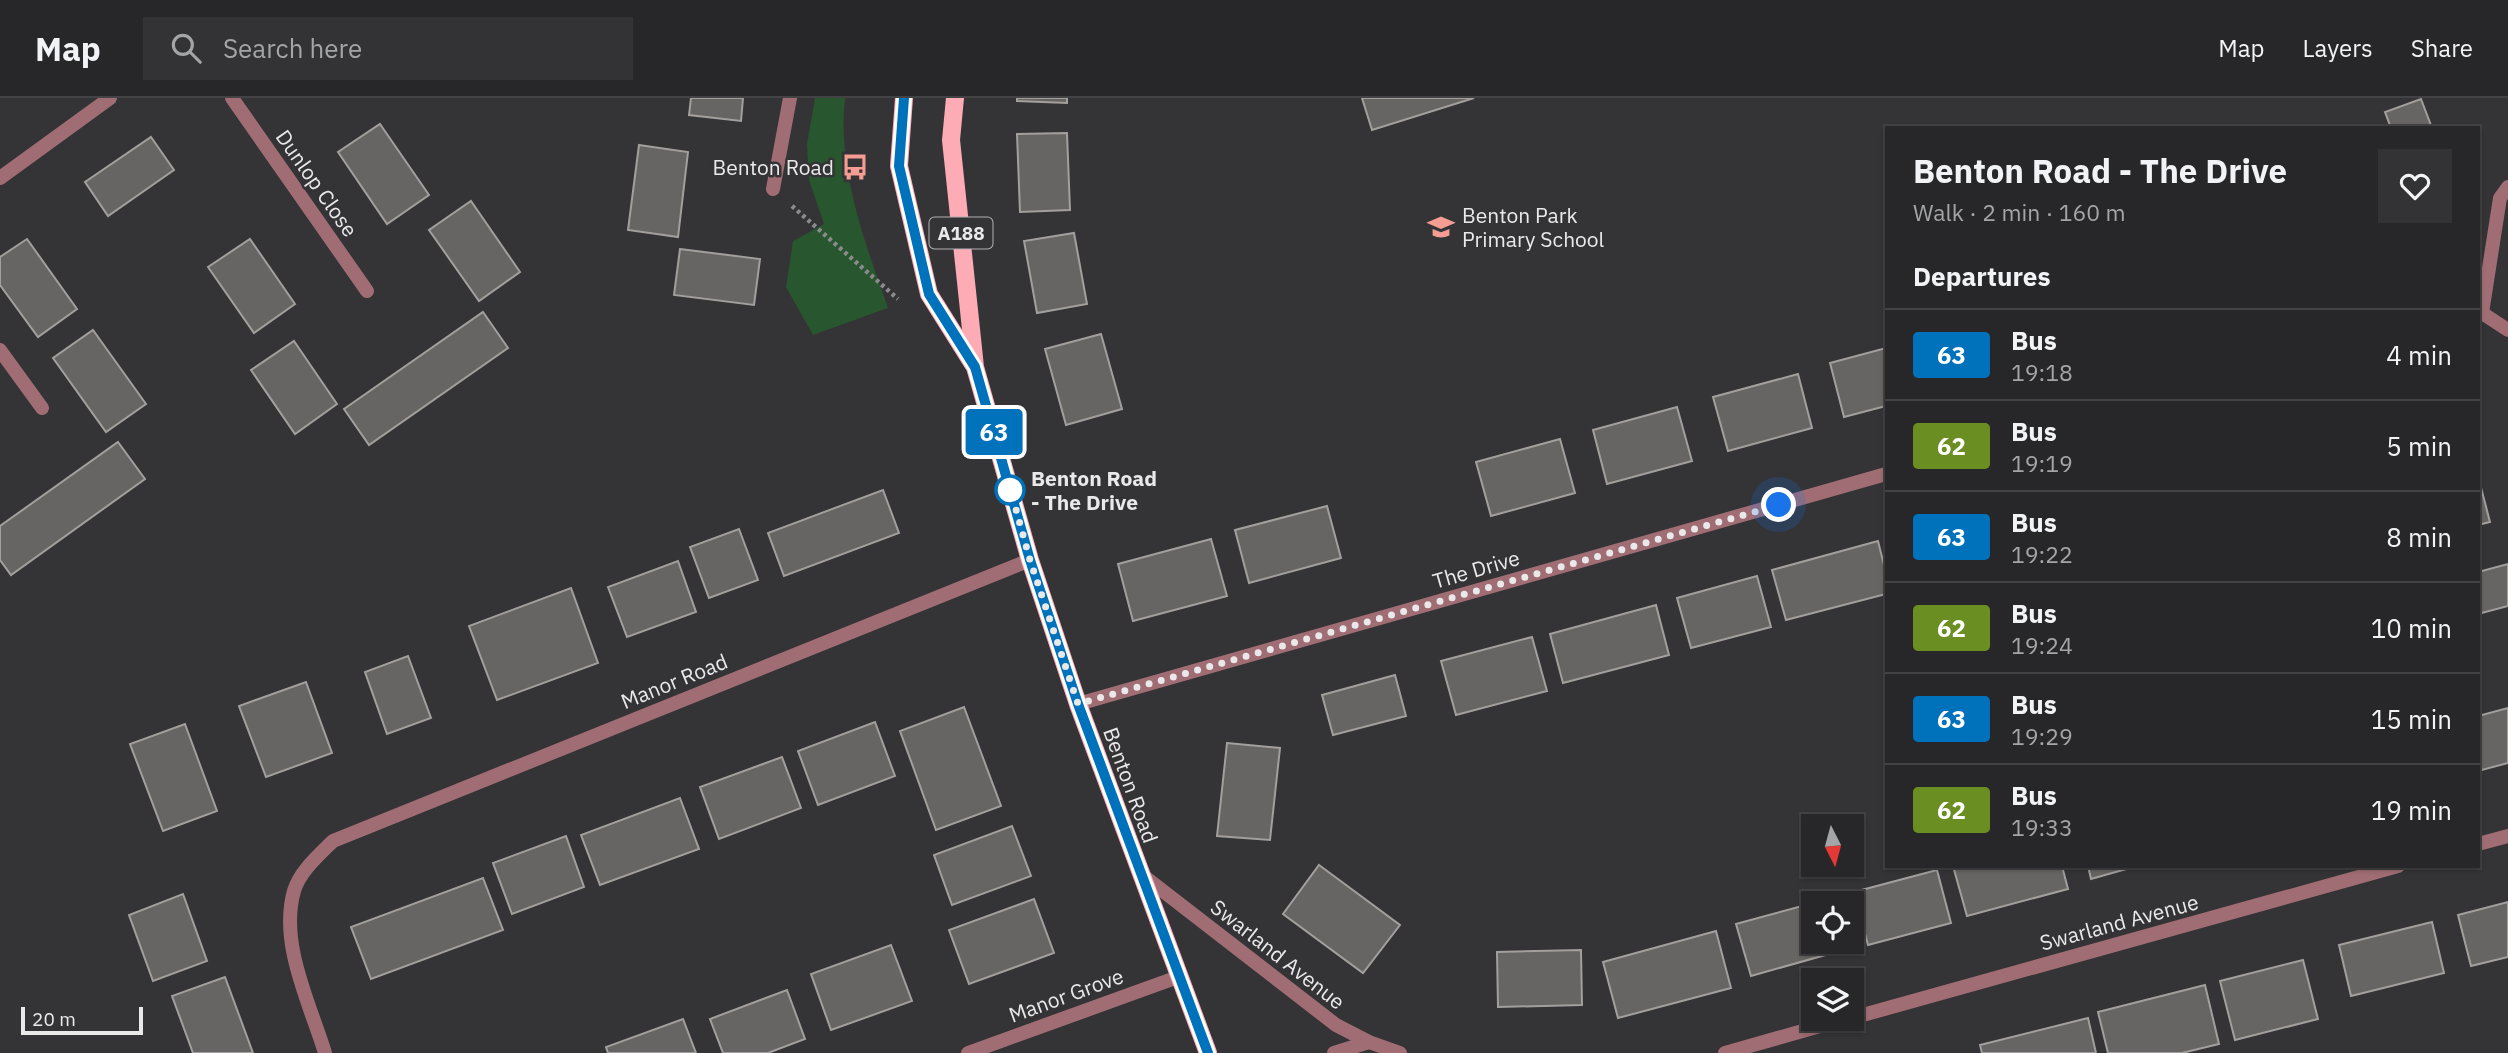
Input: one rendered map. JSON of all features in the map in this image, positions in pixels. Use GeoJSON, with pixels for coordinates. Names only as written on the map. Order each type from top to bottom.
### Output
{"type":"FeatureCollection","features":[{"type":"Feature","properties":{"kind":"main road","name":"Benton Road"},"geometry":{"type":"LineString","coordinates":[[904,98],[899,166],[929,294],[975,367]]}},
{"type":"Feature","properties":{"kind":"main road","name":"Benton Road"},"geometry":{"type":"LineString","coordinates":[[955,98],[951,140],[975,367],[1030,560],[1078,704],[1208,1053]]}},
{"type":"Feature","properties":{"kind":"street"},"geometry":{"type":"LineString","coordinates":[[0,178],[110,98]]}},
{"type":"Feature","properties":{"kind":"street","name":"Dunlop Close"},"geometry":{"type":"LineString","coordinates":[[233,98],[366,291]]}},
{"type":"Feature","properties":{"kind":"street"},"geometry":{"type":"LineString","coordinates":[[772,189],[790,98]]}},
{"type":"Feature","properties":{"kind":"street"},"geometry":{"type":"LineString","coordinates":[[2508,187],[2500,198],[2480,313],[2508,330]]}},
{"type":"Feature","properties":{"kind":"street"},"geometry":{"type":"LineString","coordinates":[[2,357],[42,408]]}},
{"type":"Feature","properties":{"kind":"street","name":"The Drive"},"geometry":{"type":"LineString","coordinates":[[1078,704],[1885,474]]}},
{"type":"Feature","properties":{"kind":"street","name":"Manor Road"},"geometry":{"type":"LineString","coordinates":[[325,1053],[290,933],[294,890],[310,863],[333,841],[1030,560]]}},
{"type":"Feature","properties":{"kind":"street"},"geometry":{"type":"LineString","coordinates":[[2480,843],[2508,836]]}},
{"type":"Feature","properties":{"kind":"street","name":"Swarland Avenue"},"geometry":{"type":"LineString","coordinates":[[1864,1014],[2391,868]]}},
{"type":"Feature","properties":{"kind":"street","name":"Swarland Avenue"},"geometry":{"type":"LineString","coordinates":[[1139,873],[1336,1025],[1369,1042],[1400,1053]]}},
{"type":"Feature","properties":{"kind":"street","name":"Manor Grove"},"geometry":{"type":"LineString","coordinates":[[968,1053],[1178,977]]}},
{"type":"Feature","properties":{"kind":"street","name":"Swarland Avenue"},"geometry":{"type":"LineString","coordinates":[[1725,1053],[1804,1031]]}},
{"type":"Feature","properties":{"kind":"street"},"geometry":{"type":"LineString","coordinates":[[1779,1038],[1784,1053]]}},
{"type":"Feature","properties":{"kind":"street"},"geometry":{"type":"LineString","coordinates":[[1334,1053],[1369,1042]]}},
{"type":"Feature","properties":{"kind":"path"},"geometry":{"type":"LineString","coordinates":[[772,189],[904,305]]}},
{"type":"Feature","properties":{"kind":"green space"},"geometry":{"type":"Polygon","coordinates":[[[815,98],[845,98],[845,151],[849,178],[862,231],[888,308],[813,335],[786,287],[793,241],[824,224],[809,180],[807,144],[815,98]]]}},
{"type":"Feature","properties":{"kind":"building"},"geometry":{"type":"Polygon","coordinates":[[[691,98],[743,98],[741,121],[689,115],[691,98]]]}},
{"type":"Feature","properties":{"kind":"building"},"geometry":{"type":"Polygon","coordinates":[[[1017,98],[1067,98],[1067,103],[1017,101],[1017,98]]]}},
{"type":"Feature","properties":{"kind":"building"},"geometry":{"type":"Polygon","coordinates":[[[1362,98],[1474,98],[1372,130],[1362,98]]]}},
{"type":"Feature","properties":{"kind":"building"},"geometry":{"type":"Polygon","coordinates":[[[2421,99],[2431,126],[2390,126],[2385,112],[2421,99]]]}},
{"type":"Feature","properties":{"kind":"building"},"geometry":{"type":"Polygon","coordinates":[[[380,124],[429,195],[387,224],[338,152],[380,124]]]}},
{"type":"Feature","properties":{"kind":"building"},"geometry":{"type":"Polygon","coordinates":[[[1067,133],[1070,210],[1020,212],[1017,134],[1067,133]]]}},
{"type":"Feature","properties":{"kind":"building"},"geometry":{"type":"Polygon","coordinates":[[[151,137],[174,170],[108,216],[85,182],[151,137]]]}},
{"type":"Feature","properties":{"kind":"building"},"geometry":{"type":"Polygon","coordinates":[[[639,145],[688,152],[678,237],[628,230],[639,145]]]}},
{"type":"Feature","properties":{"kind":"building"},"geometry":{"type":"Polygon","coordinates":[[[471,201],[520,272],[479,301],[429,230],[471,201]]]}},
{"type":"Feature","properties":{"kind":"building"},"geometry":{"type":"Polygon","coordinates":[[[1074,233],[1087,304],[1037,313],[1024,241],[1074,233]]]}},
{"type":"Feature","properties":{"kind":"building"},"geometry":{"type":"Polygon","coordinates":[[[27,239],[77,309],[38,337],[0,285],[0,257],[27,239]]]}},
{"type":"Feature","properties":{"kind":"building"},"geometry":{"type":"Polygon","coordinates":[[[250,239],[295,304],[254,333],[208,267],[250,239]]]}},
{"type":"Feature","properties":{"kind":"building"},"geometry":{"type":"Polygon","coordinates":[[[680,249],[760,259],[754,305],[674,295],[680,249]]]}},
{"type":"Feature","properties":{"kind":"building"},"geometry":{"type":"Polygon","coordinates":[[[483,312],[508,348],[369,445],[344,409],[483,312]]]}},
{"type":"Feature","properties":{"kind":"building"},"geometry":{"type":"Polygon","coordinates":[[[93,330],[146,404],[106,432],[53,358],[93,330]]]}},
{"type":"Feature","properties":{"kind":"building"},"geometry":{"type":"Polygon","coordinates":[[[1101,334],[1122,409],[1066,425],[1045,349],[1101,334]]]}},
{"type":"Feature","properties":{"kind":"building"},"geometry":{"type":"Polygon","coordinates":[[[294,341],[337,404],[295,434],[251,370],[294,341]]]}},
{"type":"Feature","properties":{"kind":"building"},"geometry":{"type":"Polygon","coordinates":[[[1885,348],[1885,406],[1844,417],[1830,363],[1885,348]]]}},
{"type":"Feature","properties":{"kind":"building"},"geometry":{"type":"Polygon","coordinates":[[[1798,374],[1812,428],[1728,451],[1713,397],[1798,374]]]}},
{"type":"Feature","properties":{"kind":"building"},"geometry":{"type":"Polygon","coordinates":[[[1677,407],[1692,461],[1607,484],[1593,430],[1677,407]]]}},
{"type":"Feature","properties":{"kind":"building"},"geometry":{"type":"Polygon","coordinates":[[[1560,439],[1575,493],[1491,516],[1476,462],[1560,439]]]}},
{"type":"Feature","properties":{"kind":"building"},"geometry":{"type":"Polygon","coordinates":[[[118,442],[145,479],[11,575],[0,560],[0,526],[118,442]]]}},
{"type":"Feature","properties":{"kind":"building"},"geometry":{"type":"Polygon","coordinates":[[[2480,484],[2490,522],[2480,524],[2480,484]]]}},
{"type":"Feature","properties":{"kind":"building"},"geometry":{"type":"Polygon","coordinates":[[[883,490],[899,533],[784,576],[768,533],[883,490]]]}},
{"type":"Feature","properties":{"kind":"building"},"geometry":{"type":"Polygon","coordinates":[[[1327,506],[1341,558],[1249,583],[1235,530],[1327,506]]]}},
{"type":"Feature","properties":{"kind":"building"},"geometry":{"type":"Polygon","coordinates":[[[739,529],[758,580],[709,598],[690,547],[739,529]]]}},
{"type":"Feature","properties":{"kind":"building"},"geometry":{"type":"Polygon","coordinates":[[[1211,539],[1227,596],[1133,621],[1118,564],[1211,539]]]}},
{"type":"Feature","properties":{"kind":"building"},"geometry":{"type":"Polygon","coordinates":[[[1878,541],[1885,569],[1885,594],[1786,620],[1772,570],[1878,541]]]}},
{"type":"Feature","properties":{"kind":"building"},"geometry":{"type":"Polygon","coordinates":[[[678,561],[696,612],[627,637],[608,587],[678,561]]]}},
{"type":"Feature","properties":{"kind":"building"},"geometry":{"type":"Polygon","coordinates":[[[2508,564],[2508,606],[2480,613],[2480,571],[2508,564]]]}},
{"type":"Feature","properties":{"kind":"building"},"geometry":{"type":"Polygon","coordinates":[[[1757,576],[1771,627],[1691,648],[1677,598],[1757,576]]]}},
{"type":"Feature","properties":{"kind":"building"},"geometry":{"type":"Polygon","coordinates":[[[571,588],[598,663],[497,700],[469,626],[571,588]]]}},
{"type":"Feature","properties":{"kind":"building"},"geometry":{"type":"Polygon","coordinates":[[[1656,605],[1669,655],[1563,683],[1550,634],[1656,605]]]}},
{"type":"Feature","properties":{"kind":"building"},"geometry":{"type":"Polygon","coordinates":[[[1532,637],[1547,691],[1456,715],[1441,661],[1532,637]]]}},
{"type":"Feature","properties":{"kind":"building"},"geometry":{"type":"Polygon","coordinates":[[[408,656],[431,718],[387,734],[365,672],[408,656]]]}},
{"type":"Feature","properties":{"kind":"building"},"geometry":{"type":"Polygon","coordinates":[[[1395,675],[1406,716],[1333,735],[1322,695],[1395,675]]]}},
{"type":"Feature","properties":{"kind":"building"},"geometry":{"type":"Polygon","coordinates":[[[306,682],[332,753],[266,777],[239,706],[306,682]]]}},
{"type":"Feature","properties":{"kind":"building"},"geometry":{"type":"Polygon","coordinates":[[[964,707],[1001,806],[936,830],[900,731],[964,707]]]}},
{"type":"Feature","properties":{"kind":"building"},"geometry":{"type":"Polygon","coordinates":[[[2508,708],[2508,763],[2480,770],[2480,715],[2508,708]]]}},
{"type":"Feature","properties":{"kind":"building"},"geometry":{"type":"Polygon","coordinates":[[[875,722],[895,776],[818,805],[798,751],[875,722]]]}},
{"type":"Feature","properties":{"kind":"building"},"geometry":{"type":"Polygon","coordinates":[[[185,724],[217,811],[163,831],[130,744],[185,724]]]}},
{"type":"Feature","properties":{"kind":"building"},"geometry":{"type":"Polygon","coordinates":[[[1227,743],[1280,748],[1270,840],[1217,836],[1227,743]]]}},
{"type":"Feature","properties":{"kind":"building"},"geometry":{"type":"Polygon","coordinates":[[[782,757],[801,808],[719,839],[700,787],[782,757]]]}},
{"type":"Feature","properties":{"kind":"building"},"geometry":{"type":"Polygon","coordinates":[[[680,798],[699,849],[600,885],[581,835],[680,798]]]}},
{"type":"Feature","properties":{"kind":"building"},"geometry":{"type":"Polygon","coordinates":[[[1012,826],[1031,876],[952,905],[934,855],[1012,826]]]}},
{"type":"Feature","properties":{"kind":"building"},"geometry":{"type":"Polygon","coordinates":[[[566,836],[584,887],[512,914],[493,863],[566,836]]]}},
{"type":"Feature","properties":{"kind":"building"},"geometry":{"type":"Polygon","coordinates":[[[1319,865],[1400,925],[1363,973],[1283,914],[1319,865]]]}},
{"type":"Feature","properties":{"kind":"building"},"geometry":{"type":"Polygon","coordinates":[[[1954,868],[2063,868],[2068,889],[1967,916],[1954,868]]]}},
{"type":"Feature","properties":{"kind":"building"},"geometry":{"type":"Polygon","coordinates":[[[2088,868],[2130,868],[2091,879],[2088,868]]]}},
{"type":"Feature","properties":{"kind":"building"},"geometry":{"type":"Polygon","coordinates":[[[1937,870],[1951,923],[1868,945],[1864,930],[1864,891],[1858,891],[1937,870]]]}},
{"type":"Feature","properties":{"kind":"building"},"geometry":{"type":"Polygon","coordinates":[[[483,878],[503,930],[371,979],[351,927],[483,878]]]}},
{"type":"Feature","properties":{"kind":"building"},"geometry":{"type":"Polygon","coordinates":[[[183,894],[207,961],[153,981],[129,915],[183,894]]]}},
{"type":"Feature","properties":{"kind":"building"},"geometry":{"type":"Polygon","coordinates":[[[1034,899],[1054,953],[969,984],[949,930],[1034,899]]]}},
{"type":"Feature","properties":{"kind":"building"},"geometry":{"type":"Polygon","coordinates":[[[2508,902],[2508,957],[2471,966],[2458,915],[2508,902]]]}},
{"type":"Feature","properties":{"kind":"building"},"geometry":{"type":"Polygon","coordinates":[[[1801,906],[1801,954],[1829,954],[1751,976],[1736,924],[1801,906]]]}},
{"type":"Feature","properties":{"kind":"building"},"geometry":{"type":"Polygon","coordinates":[[[2432,922],[2444,973],[2351,996],[2339,945],[2432,922]]]}},
{"type":"Feature","properties":{"kind":"building"},"geometry":{"type":"Polygon","coordinates":[[[1716,931],[1731,988],[1618,1018],[1603,962],[1716,931]]]}},
{"type":"Feature","properties":{"kind":"building"},"geometry":{"type":"Polygon","coordinates":[[[891,945],[912,1001],[831,1030],[811,974],[891,945]]]}},
{"type":"Feature","properties":{"kind":"building"},"geometry":{"type":"Polygon","coordinates":[[[1581,950],[1582,1005],[1498,1007],[1497,952],[1581,950]]]}},
{"type":"Feature","properties":{"kind":"building"},"geometry":{"type":"Polygon","coordinates":[[[2303,960],[2318,1019],[2235,1040],[2220,981],[2303,960]]]}},
{"type":"Feature","properties":{"kind":"building"},"geometry":{"type":"Polygon","coordinates":[[[225,977],[253,1053],[193,1053],[172,996],[225,977]]]}},
{"type":"Feature","properties":{"kind":"building"},"geometry":{"type":"Polygon","coordinates":[[[2205,985],[2219,1044],[2182,1053],[2108,1053],[2098,1012],[2205,985]]]}},
{"type":"Feature","properties":{"kind":"building"},"geometry":{"type":"Polygon","coordinates":[[[787,990],[805,1039],[768,1053],[723,1053],[710,1019],[787,990]]]}},
{"type":"Feature","properties":{"kind":"building"},"geometry":{"type":"Polygon","coordinates":[[[2088,1018],[2096,1053],[1982,1053],[1980,1045],[2088,1018]]]}},
{"type":"Feature","properties":{"kind":"building"},"geometry":{"type":"Polygon","coordinates":[[[683,1019],[696,1053],[608,1053],[606,1047],[683,1019]]]}},
{"type":"Feature","properties":{"kind":"bus line","name":"63"},"geometry":{"type":"LineString","coordinates":[[904,98],[899,166],[929,294],[975,367],[1030,560],[1078,704],[1208,1053]]}},
{"type":"Feature","properties":{"kind":"place","name":"Benton Road"},"geometry":{"type":"Point","coordinates":[855,167]}},
{"type":"Feature","properties":{"kind":"place","name":"Benton Park Primary School"},"geometry":{"type":"Point","coordinates":[1441,227]}},
{"type":"Feature","properties":{"kind":"place","name":"Benton Road - The Drive"},"geometry":{"type":"Point","coordinates":[1010,490]}},
{"type":"Feature","properties":{"kind":"route"},"geometry":{"type":"LineString","coordinates":[[1010,490],[1030,560],[1078,704],[1779,505]]}}]}
